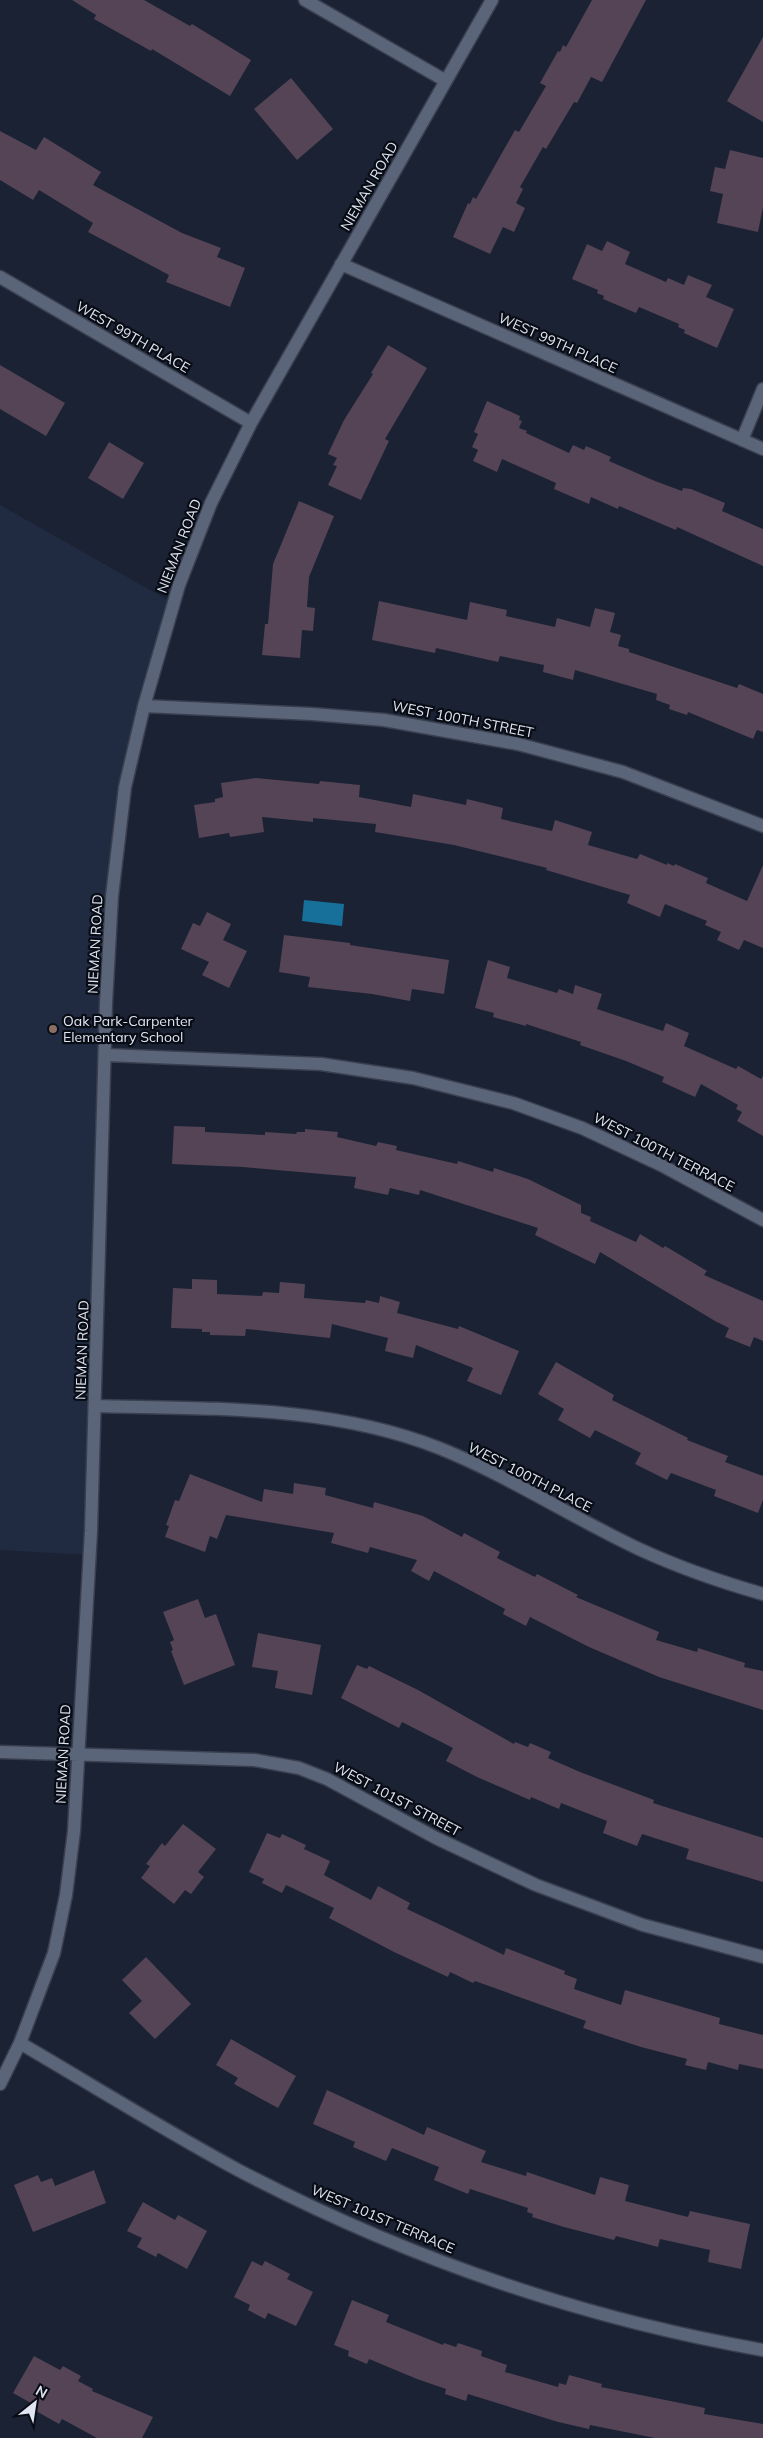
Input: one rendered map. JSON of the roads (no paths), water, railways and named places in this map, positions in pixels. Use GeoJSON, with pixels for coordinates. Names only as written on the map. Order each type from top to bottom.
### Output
{"type":"FeatureCollection","features":[{"type":"Feature","properties":{"kind":"street"},"geometry":{"type":"LineString","coordinates":[[305,0],[446,81]]}},
{"type":"Feature","properties":{"kind":"street","name":"NIEMAN ROAD"},"geometry":{"type":"LineString","coordinates":[[0,2084],[20,2044],[54,1954],[66,1895],[74,1831],[95,1406],[112,896],[125,787],[144,706],[179,585],[211,503],[251,423],[492,0]]}},
{"type":"Feature","properties":{"kind":"street","name":"WEST 99TH PLACE"},"geometry":{"type":"LineString","coordinates":[[341,264],[763,449]]}},
{"type":"Feature","properties":{"kind":"street","name":"WEST 99TH PLACE"},"geometry":{"type":"LineString","coordinates":[[0,277],[251,423]]}},
{"type":"Feature","properties":{"kind":"street"},"geometry":{"type":"LineString","coordinates":[[742,440],[763,389]]}},
{"type":"Feature","properties":{"kind":"street","name":"WEST 100TH STREET"},"geometry":{"type":"LineString","coordinates":[[144,706],[312,714],[384,720],[518,744],[623,772],[763,826]]}},
{"type":"Feature","properties":{"kind":"street","name":"WEST 100TH TERRACE"},"geometry":{"type":"LineString","coordinates":[[106,1055],[321,1064],[412,1078],[513,1103],[582,1128],[661,1165],[763,1220]]}},
{"type":"Feature","properties":{"kind":"street","name":"WEST 100TH PLACE"},"geometry":{"type":"LineString","coordinates":[[95,1406],[233,1409],[299,1414],[364,1425],[438,1448],[499,1474],[640,1550],[724,1583],[763,1594]]}},
{"type":"Feature","properties":{"kind":"street","name":"WEST 101ST STREET"},"geometry":{"type":"LineString","coordinates":[[0,1752],[254,1760],[299,1768],[327,1779],[436,1838],[536,1885],[643,1924],[763,1958]]}},
{"type":"Feature","properties":{"kind":"street","name":"WEST 101ST TERRACE"},"geometry":{"type":"LineString","coordinates":[[20,2044],[238,2170],[354,2226],[490,2280],[599,2314],[705,2340],[763,2350]]}},
{"type":"Feature","properties":{"kind":"water"},"geometry":{"type":"Polygon","coordinates":[[[304,900],[344,904],[342,926],[302,921],[304,900]]]}},
{"type":"Feature","properties":{"kind":"place","name":"Oak Park-Carpenter Elementary School"},"geometry":{"type":"Point","coordinates":[53,1029]}}]}
